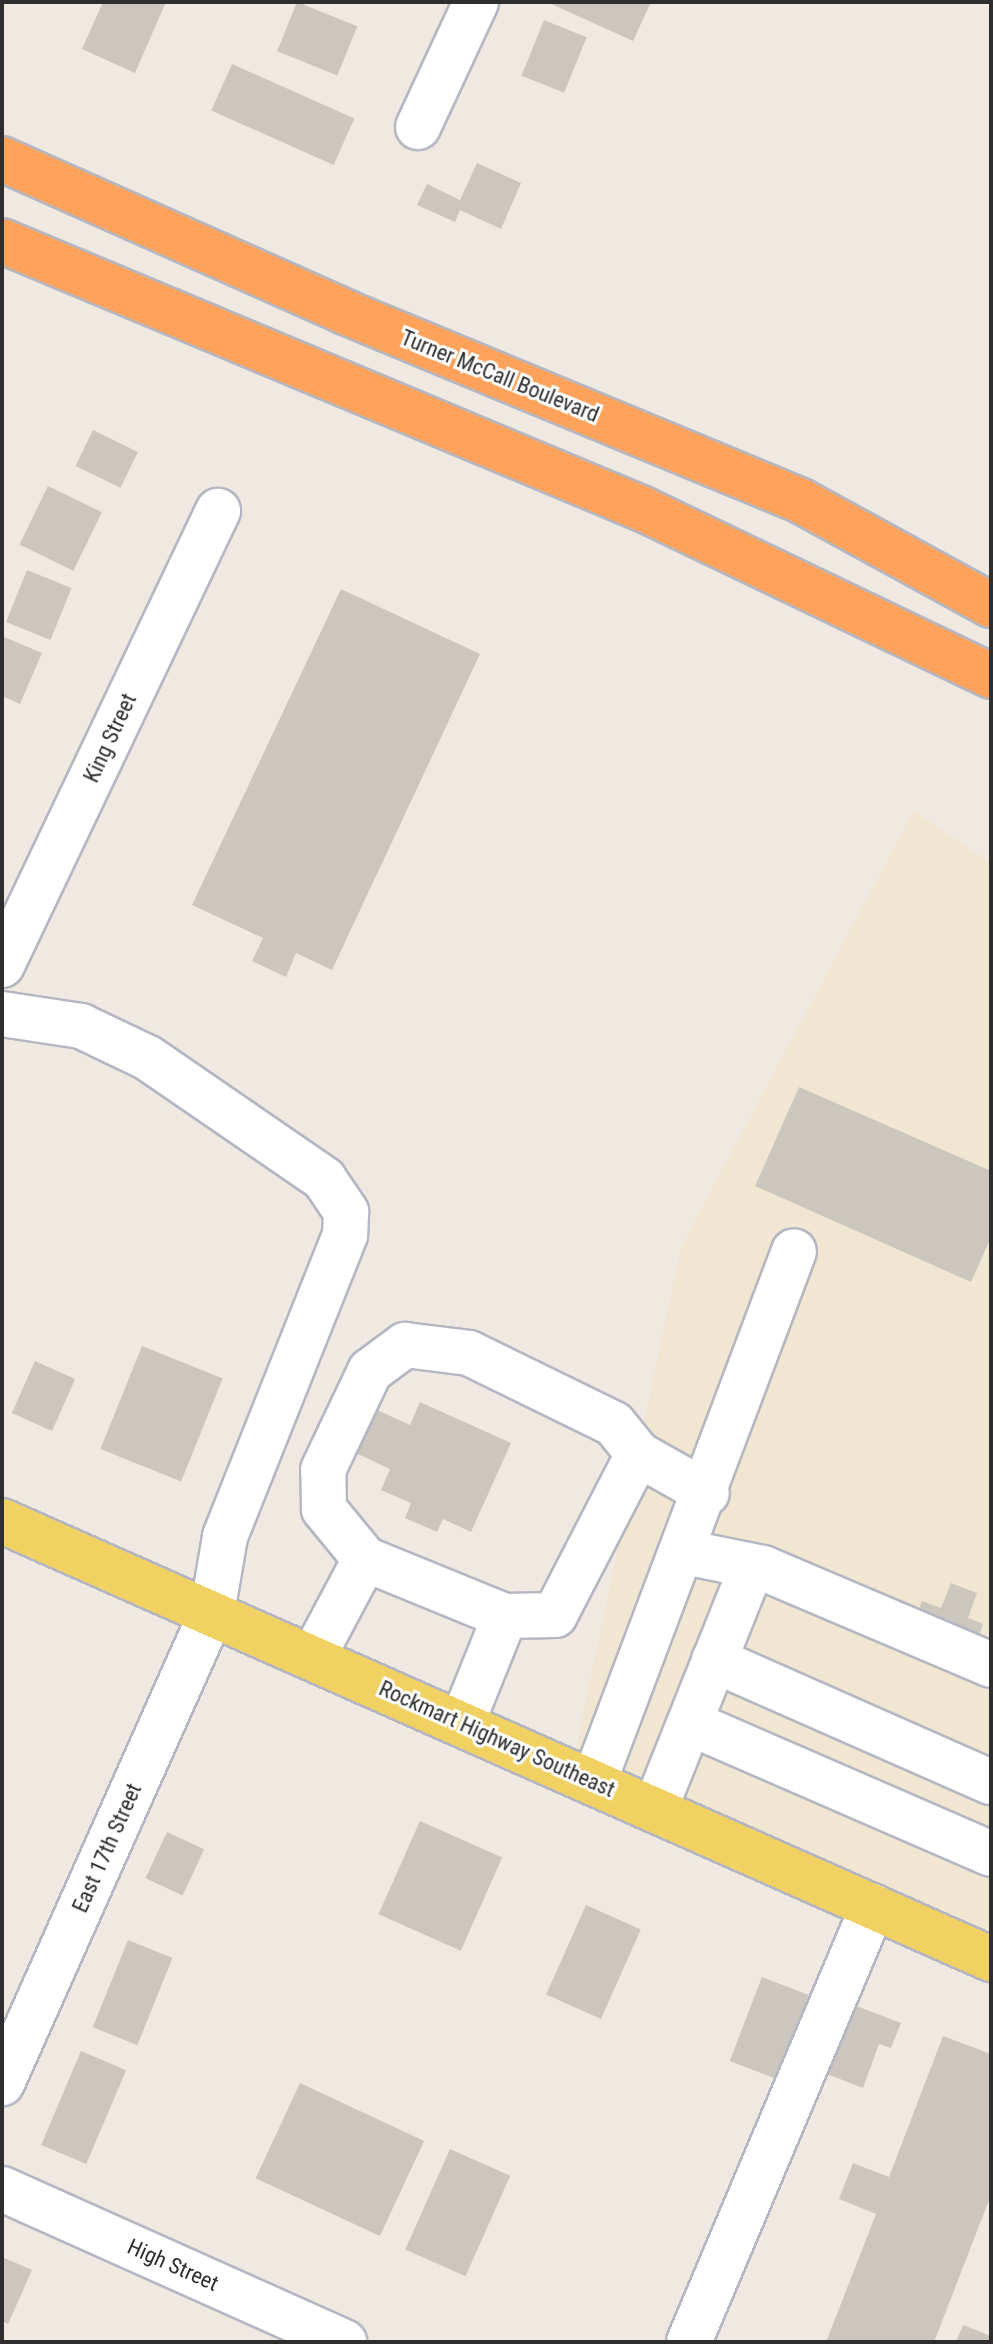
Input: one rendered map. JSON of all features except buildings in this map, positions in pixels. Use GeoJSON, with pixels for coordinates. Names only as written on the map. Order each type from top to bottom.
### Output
{"type":"FeatureCollection","features":[{"type":"Feature","properties":{"kind":"highway","name":"Turner McCall Boulevard"},"geometry":{"type":"LineString","coordinates":[[2,159],[345,312],[801,501],[991,605]]}},
{"type":"Feature","properties":{"kind":"highway"},"geometry":{"type":"LineString","coordinates":[[2,241],[643,509],[991,676]]}},
{"type":"Feature","properties":{"kind":"main road","name":"Rockmart Highway Southeast"},"geometry":{"type":"LineString","coordinates":[[2,1521],[991,1959]]}},
{"type":"Feature","properties":{"kind":"street"},"geometry":{"type":"LineString","coordinates":[[418,127],[476,2]]}},
{"type":"Feature","properties":{"kind":"street","name":"King Street"},"geometry":{"type":"LineString","coordinates":[[2,965],[218,511]]}},
{"type":"Feature","properties":{"kind":"street","name":"East 17th Street"},"geometry":{"type":"LineString","coordinates":[[2,1014],[81,1026],[148,1058],[324,1179],[346,1212],[345,1235],[225,1537],[212,1612],[2,2083]]}},
{"type":"Feature","properties":{"kind":"street"},"geometry":{"type":"LineString","coordinates":[[594,1782],[707,1493],[794,1251]]}},
{"type":"Feature","properties":{"kind":"street"},"geometry":{"type":"LineString","coordinates":[[638,1454],[555,1615],[505,1616],[365,1559],[324,1509],[323,1470],[370,1371],[405,1345],[469,1353],[614,1424],[638,1454],[707,1493]]}},
{"type":"Feature","properties":{"kind":"street"},"geometry":{"type":"LineString","coordinates":[[684,1552],[752,1567],[991,1665]]}},
{"type":"Feature","properties":{"kind":"street"},"geometry":{"type":"LineString","coordinates":[[313,1657],[365,1559]]}},
{"type":"Feature","properties":{"kind":"street"},"geometry":{"type":"LineString","coordinates":[[655,1809],[752,1567]]}},
{"type":"Feature","properties":{"kind":"street"},"geometry":{"type":"LineString","coordinates":[[462,1723],[505,1616]]}},
{"type":"Feature","properties":{"kind":"street"},"geometry":{"type":"LineString","coordinates":[[714,1660],[991,1782]]}},
{"type":"Feature","properties":{"kind":"street"},"geometry":{"type":"LineString","coordinates":[[690,1723],[991,1854]]}},
{"type":"Feature","properties":{"kind":"street"},"geometry":{"type":"LineString","coordinates":[[689,2342],[873,1906]]}},
{"type":"Feature","properties":{"kind":"street","name":"High Street"},"geometry":{"type":"LineString","coordinates":[[2,2189],[344,2342]]}},
{"type":"Feature","properties":{"kind":"shaded area"},"geometry":{"type":"Polygon","coordinates":[[[914,811],[991,863],[991,1959],[571,1772],[681,1247],[914,811]]]}}]}
